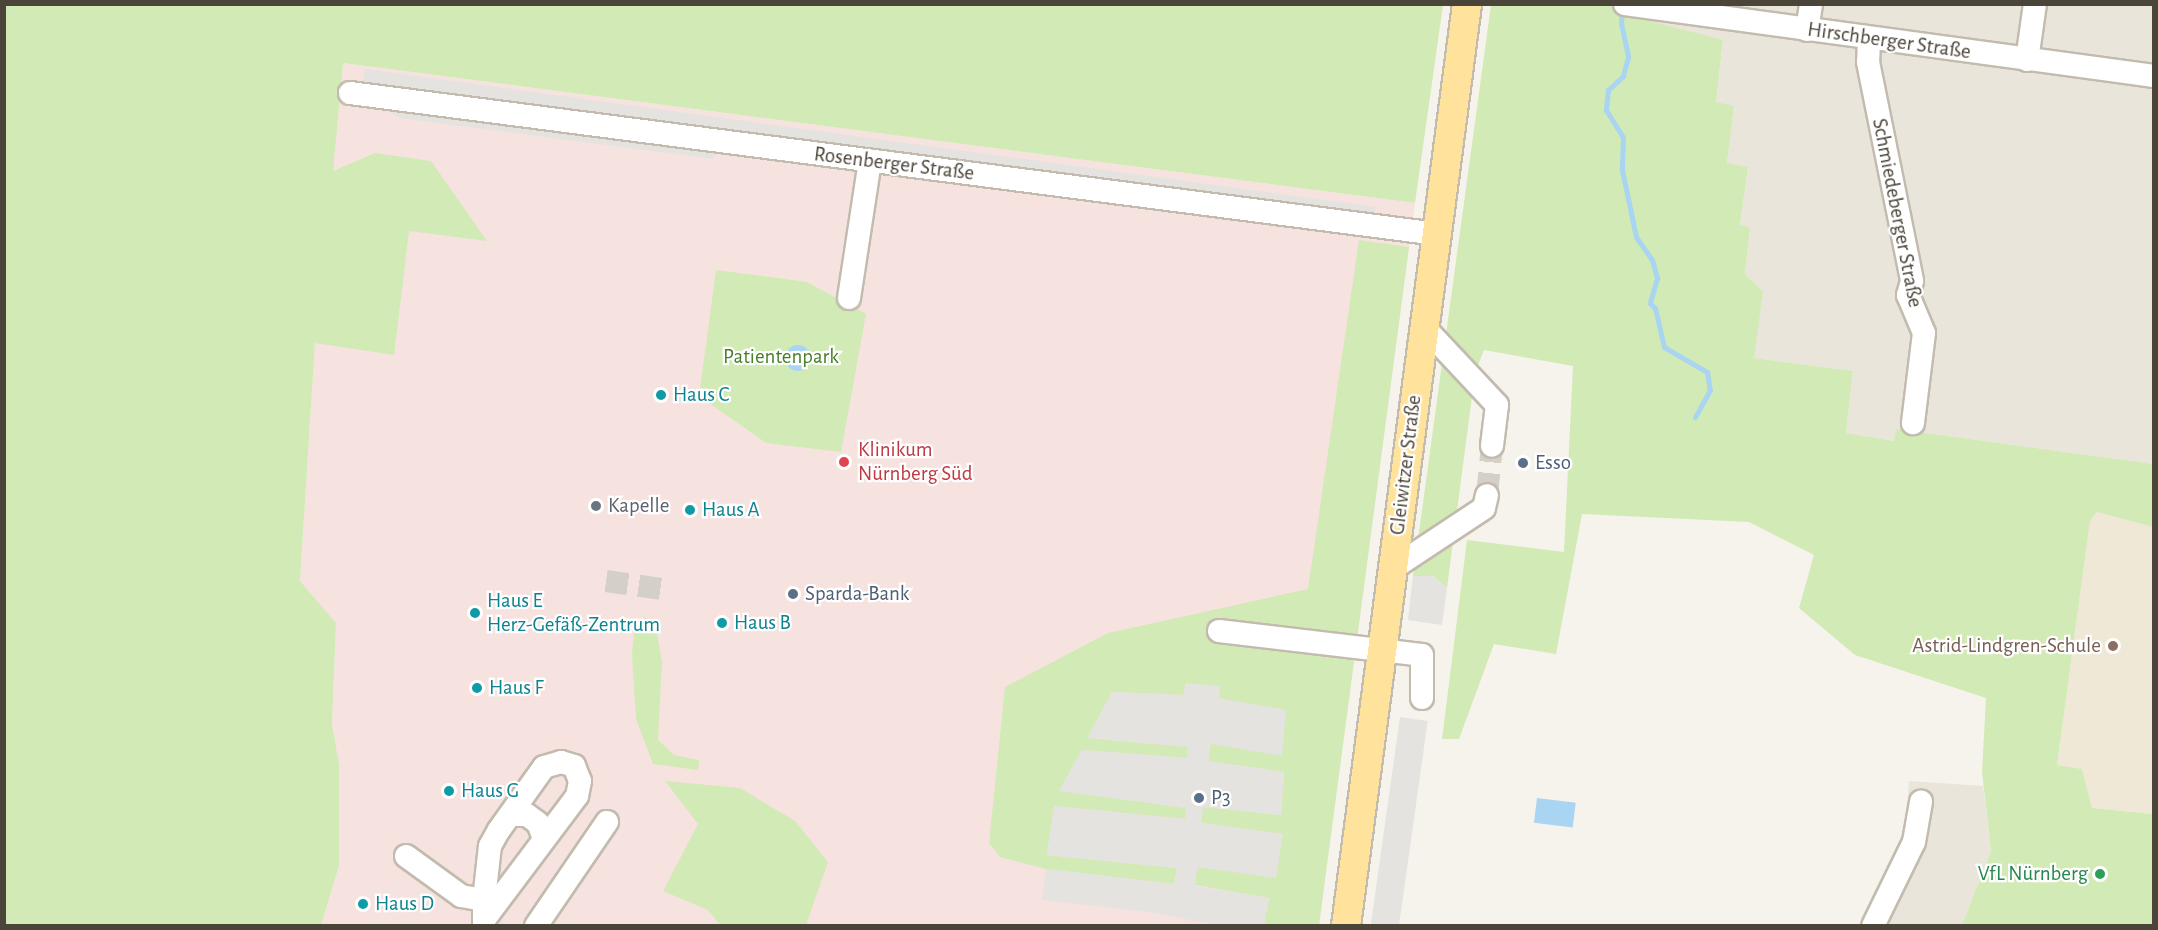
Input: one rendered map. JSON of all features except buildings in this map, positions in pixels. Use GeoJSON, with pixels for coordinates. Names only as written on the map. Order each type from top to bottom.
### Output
{"type":"FeatureCollection","features":[{"type":"Feature","properties":{"kind":"main road","name":"Gleiwitzer Straße"},"geometry":{"type":"LineString","coordinates":[[1346,926],[1380,649],[1467,4]]}},
{"type":"Feature","properties":{"kind":"street"},"geometry":{"type":"LineString","coordinates":[[1807,30],[1811,4]]}},
{"type":"Feature","properties":{"kind":"street"},"geometry":{"type":"LineString","coordinates":[[2027,60],[2035,4]]}},
{"type":"Feature","properties":{"kind":"street","name":"Hirschberger Straße"},"geometry":{"type":"LineString","coordinates":[[1628,5],[2154,76]]}},
{"type":"Feature","properties":{"kind":"street","name":"Schmiedeberger Straße"},"geometry":{"type":"LineString","coordinates":[[1869,38],[1868,62],[1912,281],[1908,295],[1924,333],[1913,423]]}},
{"type":"Feature","properties":{"kind":"street","name":"Rosenberger Straße"},"geometry":{"type":"LineString","coordinates":[[350,93],[1437,234]]}},
{"type":"Feature","properties":{"kind":"street"},"geometry":{"type":"LineString","coordinates":[[849,298],[870,161]]}},
{"type":"Feature","properties":{"kind":"street"},"geometry":{"type":"LineString","coordinates":[[1424,327],[1497,405],[1492,447]]}},
{"type":"Feature","properties":{"kind":"street"},"geometry":{"type":"LineString","coordinates":[[1392,569],[1484,508],[1487,495]]}},
{"type":"Feature","properties":{"kind":"street"},"geometry":{"type":"LineString","coordinates":[[1219,631],[1422,655],[1422,698]]}},
{"type":"Feature","properties":{"kind":"street"},"geometry":{"type":"LineString","coordinates":[[561,762],[574,766],[580,781],[577,795],[484,915],[490,846],[544,767],[561,762]]}},
{"type":"Feature","properties":{"kind":"street"},"geometry":{"type":"LineString","coordinates":[[1873,926],[1914,842],[1921,802]]}},
{"type":"Feature","properties":{"kind":"street"},"geometry":{"type":"LineString","coordinates":[[511,815],[528,815],[538,823],[544,839]]}},
{"type":"Feature","properties":{"kind":"street"},"geometry":{"type":"LineString","coordinates":[[536,926],[607,822]]}},
{"type":"Feature","properties":{"kind":"street"},"geometry":{"type":"LineString","coordinates":[[406,856],[484,915]]}},
{"type":"Feature","properties":{"kind":"shaded area"},"geometry":{"type":"Polygon","coordinates":[[[1654,4],[2153,5],[2153,464],[1896,429],[1894,441],[1846,433],[1853,371],[1753,358],[1763,292],[1745,274],[1750,227],[1740,226],[1748,167],[1727,163],[1734,106],[1716,103],[1723,41],[1652,22],[1654,4]]]}},
{"type":"Feature","properties":{"kind":"shaded area","name":"Klinikum Nürnberg Süd"},"geometry":{"type":"Polygon","coordinates":[[[343,63],[1415,203],[1319,925],[321,925],[339,866],[339,764],[332,724],[336,623],[300,581],[315,342],[343,63]]]}},
{"type":"Feature","properties":{"kind":"shaded area"},"geometry":{"type":"Polygon","coordinates":[[[365,69],[1376,207],[1372,227],[716,141],[713,159],[399,118],[360,94],[365,69]]]}},
{"type":"Feature","properties":{"kind":"shaded area","name":"Astrid-Lindgren-Schule"},"geometry":{"type":"Polygon","coordinates":[[[2097,512],[2153,527],[2153,814],[2092,808],[2082,769],[2057,765],[2090,521],[2097,512]]]}},
{"type":"Feature","properties":{"kind":"shaded area"},"geometry":{"type":"Polygon","coordinates":[[[1413,576],[1433,576],[1447,588],[1442,625],[1408,620],[1413,576]]]}},
{"type":"Feature","properties":{"kind":"shaded area","name":"P3"},"geometry":{"type":"Polygon","coordinates":[[[1185,683],[1220,686],[1219,698],[1286,710],[1282,756],[1210,744],[1208,761],[1284,772],[1281,815],[1203,807],[1201,823],[1283,834],[1276,878],[1197,867],[1195,886],[1269,898],[1264,925],[1216,925],[1150,912],[1042,900],[1046,869],[1174,884],[1177,868],[1047,855],[1054,806],[1185,819],[1186,808],[1059,791],[1082,750],[1187,758],[1188,747],[1087,738],[1112,692],[1184,695],[1185,683]]]}},
{"type":"Feature","properties":{"kind":"shaded area"},"geometry":{"type":"Polygon","coordinates":[[[1400,717],[1428,721],[1399,926],[1371,925],[1400,717]]]}},
{"type":"Feature","properties":{"kind":"shaded area"},"geometry":{"type":"Polygon","coordinates":[[[1909,781],[1983,786],[1991,851],[1962,925],[1862,926],[1905,838],[1909,781]]]}},
{"type":"Feature","properties":{"kind":"green space"},"geometry":{"type":"Polygon","coordinates":[[[5,5],[1443,5],[1415,203],[343,63],[333,171],[375,153],[431,161],[487,241],[409,231],[394,355],[315,343],[300,581],[336,623],[332,724],[339,764],[339,866],[321,925],[5,926],[5,5]]]}},
{"type":"Feature","properties":{"kind":"green space"},"geometry":{"type":"Polygon","coordinates":[[[1491,5],[1654,5],[1653,22],[1723,40],[1716,102],[1734,106],[1727,163],[1748,167],[1740,225],[1750,227],[1745,274],[1763,292],[1754,358],[1853,371],[1846,433],[1894,441],[1896,429],[2153,464],[2153,527],[2097,512],[2090,521],[2057,765],[2082,769],[2092,808],[2153,814],[2153,925],[1962,925],[1991,851],[1982,772],[1986,698],[1855,655],[1799,608],[1814,555],[1749,522],[1582,514],[1556,654],[1494,644],[1459,739],[1442,739],[1467,540],[1564,552],[1573,366],[1484,350],[1475,373],[1447,588],[1433,576],[1413,576],[1491,5]]]}},
{"type":"Feature","properties":{"kind":"green space"},"geometry":{"type":"Polygon","coordinates":[[[1359,240],[1409,247],[1319,925],[1264,925],[1269,898],[1195,885],[1197,866],[1282,834],[1201,823],[1203,807],[1281,815],[1284,772],[1208,761],[1219,686],[1184,695],[1112,692],[1088,738],[1188,747],[1187,758],[1082,750],[1060,790],[1187,808],[1185,819],[1054,806],[1047,855],[1177,868],[1174,884],[1046,869],[1000,857],[989,843],[1005,687],[1108,633],[1308,589],[1359,240]]]}},
{"type":"Feature","properties":{"kind":"green space","name":"Patientenpark"},"geometry":{"type":"Polygon","coordinates":[[[716,270],[807,282],[866,314],[841,452],[766,443],[699,396],[716,270]]]}},
{"type":"Feature","properties":{"kind":"green space"},"geometry":{"type":"Polygon","coordinates":[[[645,617],[657,634],[662,662],[658,740],[674,755],[699,760],[698,770],[653,764],[636,719],[632,654],[634,633],[645,617]]]}},
{"type":"Feature","properties":{"kind":"green space"},"geometry":{"type":"Polygon","coordinates":[[[665,781],[740,788],[795,821],[828,862],[806,925],[720,925],[708,910],[663,891],[698,824],[665,781]]]}},
{"type":"Feature","properties":{"kind":"water"},"geometry":{"type":"Polygon","coordinates":[[[798,345],[807,349],[811,358],[807,367],[798,371],[789,367],[785,358],[789,349],[798,345]]]}},
{"type":"Feature","properties":{"kind":"water"},"geometry":{"type":"Polygon","coordinates":[[[1537,798],[1576,803],[1573,828],[1534,823],[1537,798]]]}},
{"type":"Feature","properties":{"kind":"waterway"},"geometry":{"type":"LineString","coordinates":[[1622,9],[1621,23],[1628,57],[1623,76],[1608,90],[1606,110],[1623,137],[1622,170],[1636,237],[1652,260],[1657,278],[1650,303],[1655,308],[1664,347],[1707,372],[1710,390],[1695,417]]}},
{"type":"Feature","properties":{"kind":"tunnel"},"geometry":{"type":"LineString","coordinates":[[1487,495],[1492,446]]}},
{"type":"Feature","properties":{"kind":"tunnel"},"geometry":{"type":"LineString","coordinates":[[606,581],[662,589]]}},
{"type":"Feature","properties":{"kind":"place","name":"Haus C"},"geometry":{"type":"Point","coordinates":[661,395]}},
{"type":"Feature","properties":{"kind":"place","name":"Klinikum Nürnberg Süd"},"geometry":{"type":"Point","coordinates":[844,462]}},
{"type":"Feature","properties":{"kind":"place","name":"Esso"},"geometry":{"type":"Point","coordinates":[1523,463]}},
{"type":"Feature","properties":{"kind":"place","name":"Kapelle"},"geometry":{"type":"Point","coordinates":[596,506]}},
{"type":"Feature","properties":{"kind":"place","name":"Haus A"},"geometry":{"type":"Point","coordinates":[690,510]}},
{"type":"Feature","properties":{"kind":"place","name":"Sparda-Bank"},"geometry":{"type":"Point","coordinates":[793,594]}},
{"type":"Feature","properties":{"kind":"place","name":"Haus E Herz-Gefäß-Zentrum"},"geometry":{"type":"Point","coordinates":[475,613]}},
{"type":"Feature","properties":{"kind":"place","name":"Haus B"},"geometry":{"type":"Point","coordinates":[722,623]}},
{"type":"Feature","properties":{"kind":"place","name":"Astrid-Lindgren-Schule"},"geometry":{"type":"Point","coordinates":[2113,646]}},
{"type":"Feature","properties":{"kind":"place","name":"Haus F"},"geometry":{"type":"Point","coordinates":[477,688]}},
{"type":"Feature","properties":{"kind":"place","name":"Haus G"},"geometry":{"type":"Point","coordinates":[449,791]}},
{"type":"Feature","properties":{"kind":"place","name":"P3"},"geometry":{"type":"Point","coordinates":[1199,798]}},
{"type":"Feature","properties":{"kind":"place","name":"VfL Nürnberg"},"geometry":{"type":"Point","coordinates":[2100,874]}},
{"type":"Feature","properties":{"kind":"place","name":"Haus D"},"geometry":{"type":"Point","coordinates":[363,904]}}]}
